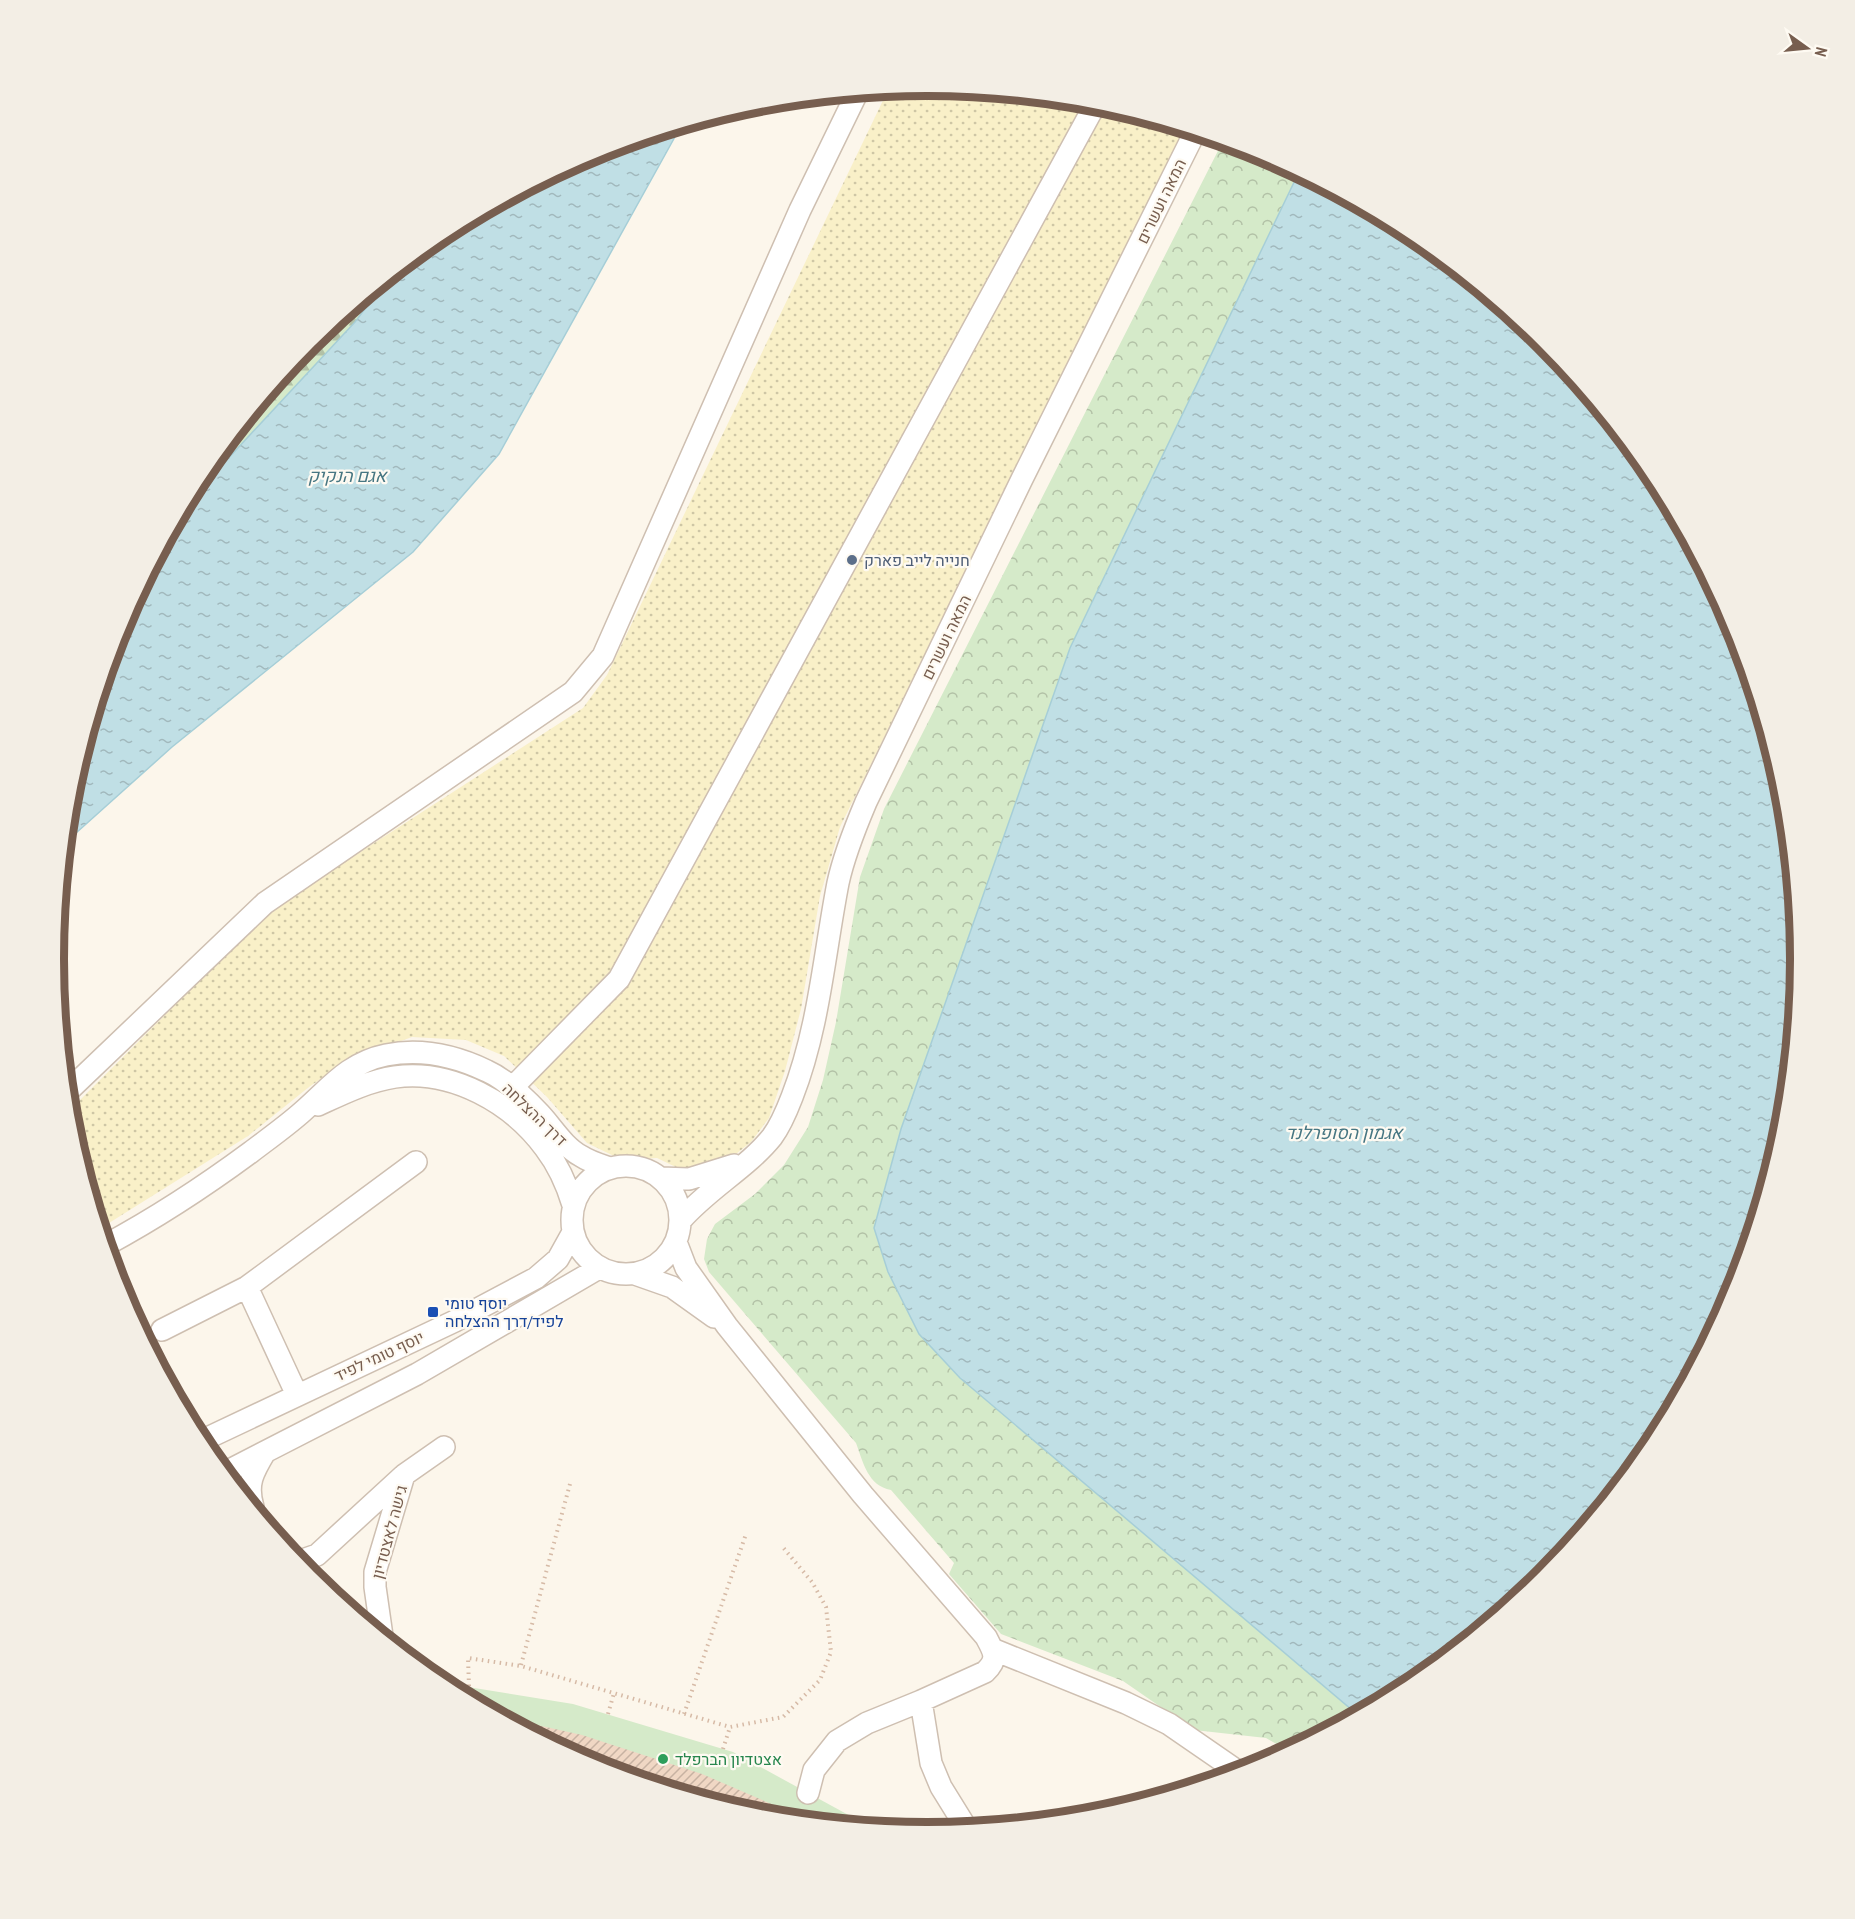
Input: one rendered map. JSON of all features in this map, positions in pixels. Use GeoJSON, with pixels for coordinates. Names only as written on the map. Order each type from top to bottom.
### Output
{"type":"FeatureCollection","features":[{"type":"Feature","properties":{"kind":"street"},"geometry":{"type":"LineString","coordinates":[[74,1085],[265,903],[573,692],[603,656],[800,210],[854,100]]}},
{"type":"Feature","properties":{"kind":"street"},"geometry":{"type":"LineString","coordinates":[[512,1088],[619,979],[1091,112]]}},
{"type":"Feature","properties":{"kind":"street","name":"המאה ועשרים"},"geometry":{"type":"LineString","coordinates":[[681,1220],[694,1205],[751,1158],[772,1137],[784,1116],[809,1046],[838,883],[849,844],[866,802],[1027,469],[1192,138]]}},
{"type":"Feature","properties":{"kind":"street","name":"דרך ההצלחה"},"geometry":{"type":"LineString","coordinates":[[112,1242],[179,1201],[249,1153],[301,1113],[339,1076],[367,1061],[386,1055],[436,1054],[459,1059],[490,1072],[512,1088],[540,1114],[580,1156],[610,1168]]}},
{"type":"Feature","properties":{"kind":"street","name":"דרך ההצלחה"},"geometry":{"type":"LineString","coordinates":[[301,1113],[350,1090],[395,1077],[417,1076],[449,1081],[479,1092],[524,1125],[546,1148],[566,1183],[573,1205]]}},
{"type":"Feature","properties":{"kind":"street","name":"המאה ועשרים"},"geometry":{"type":"LineString","coordinates":[[661,1178],[689,1179],[751,1158]]}},
{"type":"Feature","properties":{"kind":"street"},"geometry":{"type":"LineString","coordinates":[[162,1330],[247,1287],[416,1162]]}},
{"type":"Feature","properties":{"kind":"street"},"geometry":{"type":"LineString","coordinates":[[628,1166],[645,1169],[661,1178],[671,1189],[678,1204],[681,1220],[676,1242],[667,1257],[652,1268],[635,1274],[617,1275],[599,1268],[582,1253],[573,1232],[573,1205],[587,1182],[597,1173],[610,1168],[628,1166]]}},
{"type":"Feature","properties":{"kind":"street","name":"יוסף טומי לפיד"},"geometry":{"type":"LineString","coordinates":[[209,1438],[455,1320],[536,1278],[558,1259],[573,1232]]}},
{"type":"Feature","properties":{"kind":"street"},"geometry":{"type":"LineString","coordinates":[[676,1242],[686,1268],[727,1326],[863,1495],[986,1637],[994,1656],[992,1665],[985,1672],[867,1723],[837,1741],[814,1770],[808,1793]]}},
{"type":"Feature","properties":{"kind":"street","name":"יוסף טומי לפיד"},"geometry":{"type":"LineString","coordinates":[[232,1469],[417,1374],[599,1268]]}},
{"type":"Feature","properties":{"kind":"street"},"geometry":{"type":"LineString","coordinates":[[635,1274],[672,1287],[727,1326]]}},
{"type":"Feature","properties":{"kind":"street"},"geometry":{"type":"LineString","coordinates":[[247,1287],[297,1395]]}},
{"type":"Feature","properties":{"kind":"street","name":"גישה לאצטדיון"},"geometry":{"type":"LineString","coordinates":[[381,1627],[375,1572],[404,1475],[444,1447]]}},
{"type":"Feature","properties":{"kind":"street"},"geometry":{"type":"LineString","coordinates":[[250,1493],[252,1474],[265,1451]]}},
{"type":"Feature","properties":{"kind":"street"},"geometry":{"type":"LineString","coordinates":[[307,1559],[318,1555],[404,1475]]}},
{"type":"Feature","properties":{"kind":"street"},"geometry":{"type":"LineString","coordinates":[[992,1649],[1126,1703],[1169,1724],[1231,1767]]}},
{"type":"Feature","properties":{"kind":"street"},"geometry":{"type":"LineString","coordinates":[[921,1701],[931,1762],[941,1787],[962,1821]]}},
{"type":"Feature","properties":{"kind":"path"},"geometry":{"type":"LineString","coordinates":[[521,1665],[570,1484]]}},
{"type":"Feature","properties":{"kind":"path"},"geometry":{"type":"LineString","coordinates":[[684,1714],[746,1534]]}},
{"type":"Feature","properties":{"kind":"path"},"geometry":{"type":"LineString","coordinates":[[469,1686],[468,1658],[521,1665],[730,1727],[783,1717],[820,1680],[831,1652],[826,1607],[812,1582],[781,1545]]}},
{"type":"Feature","properties":{"kind":"path"},"geometry":{"type":"LineString","coordinates":[[608,1714],[614,1693]]}},
{"type":"Feature","properties":{"kind":"path"},"geometry":{"type":"LineString","coordinates":[[723,1749],[730,1727]]}},
{"type":"Feature","properties":{"kind":"green space"},"geometry":{"type":"Polygon","coordinates":[[[1220,148],[1296,179],[1070,648],[901,1129],[874,1228],[888,1272],[919,1334],[960,1378],[1353,1710],[1281,1747],[1266,1738],[1194,1730],[1123,1681],[1001,1634],[949,1574],[954,1563],[891,1490],[877,1484],[864,1465],[856,1443],[709,1272],[704,1259],[707,1239],[715,1224],[755,1194],[784,1165],[808,1127],[823,1080],[836,1022],[860,877],[884,809],[1220,148]]]}},
{"type":"Feature","properties":{"kind":"green space"},"geometry":{"type":"Polygon","coordinates":[[[412,268],[165,556],[210,480],[279,390],[317,349],[358,311],[412,268]]]}},
{"type":"Feature","properties":{"kind":"green space","name":"אצטדיון הברפלד"},"geometry":{"type":"Polygon","coordinates":[[[463,1686],[573,1704],[733,1752],[854,1818],[815,1815],[759,1806],[650,1777],[546,1734],[463,1686]]]}},
{"type":"Feature","properties":{"kind":"sand"},"geometry":{"type":"Polygon","coordinates":[[[884,98],[984,98],[1040,104],[1096,113],[1181,135],[840,827],[820,896],[801,1009],[785,1071],[769,1118],[751,1142],[726,1162],[682,1170],[657,1158],[639,1159],[614,1156],[587,1143],[547,1097],[504,1056],[466,1040],[412,1037],[348,1060],[309,1087],[248,1136],[106,1225],[94,1183],[77,1103],[269,911],[583,708],[607,675],[884,98]]]}},
{"type":"Feature","properties":{"kind":"water","name":"אגם הנקיק"},"geometry":{"type":"Polygon","coordinates":[[[676,134],[499,454],[413,552],[172,747],[74,835],[81,791],[110,682],[153,578],[180,528],[216,471],[355,322],[372,299],[402,275],[448,242],[496,212],[546,185],[597,162],[676,134]]]}},
{"type":"Feature","properties":{"kind":"water","name":"אגמון הסופרלנד"},"geometry":{"type":"Polygon","coordinates":[[[1296,179],[1359,212],[1407,242],[1453,275],[1538,349],[1576,390],[1645,480],[1702,578],[1745,682],[1761,736],[1774,791],[1789,903],[1789,1016],[1774,1128],[1745,1237],[1725,1290],[1702,1341],[1675,1391],[1645,1439],[1612,1485],[1576,1529],[1538,1570],[1453,1644],[1407,1677],[1353,1710],[960,1378],[919,1334],[888,1272],[874,1228],[901,1129],[1070,648],[1296,179]]]}},
{"type":"Feature","properties":{"kind":"building"},"geometry":{"type":"Polygon","coordinates":[[[524,1722],[582,1735],[702,1774],[786,1810],[704,1793],[650,1777],[597,1757],[524,1722]]]}},
{"type":"Feature","properties":{"kind":"place","name":"חנייה לייב פארק"},"geometry":{"type":"Point","coordinates":[852,560]}},
{"type":"Feature","properties":{"kind":"place","name":"יוסף טומי לפיד/דרך ההצלחה"},"geometry":{"type":"Point","coordinates":[433,1312]}},
{"type":"Feature","properties":{"kind":"place","name":"אצטדיון הברפלד"},"geometry":{"type":"Point","coordinates":[663,1759]}}]}
